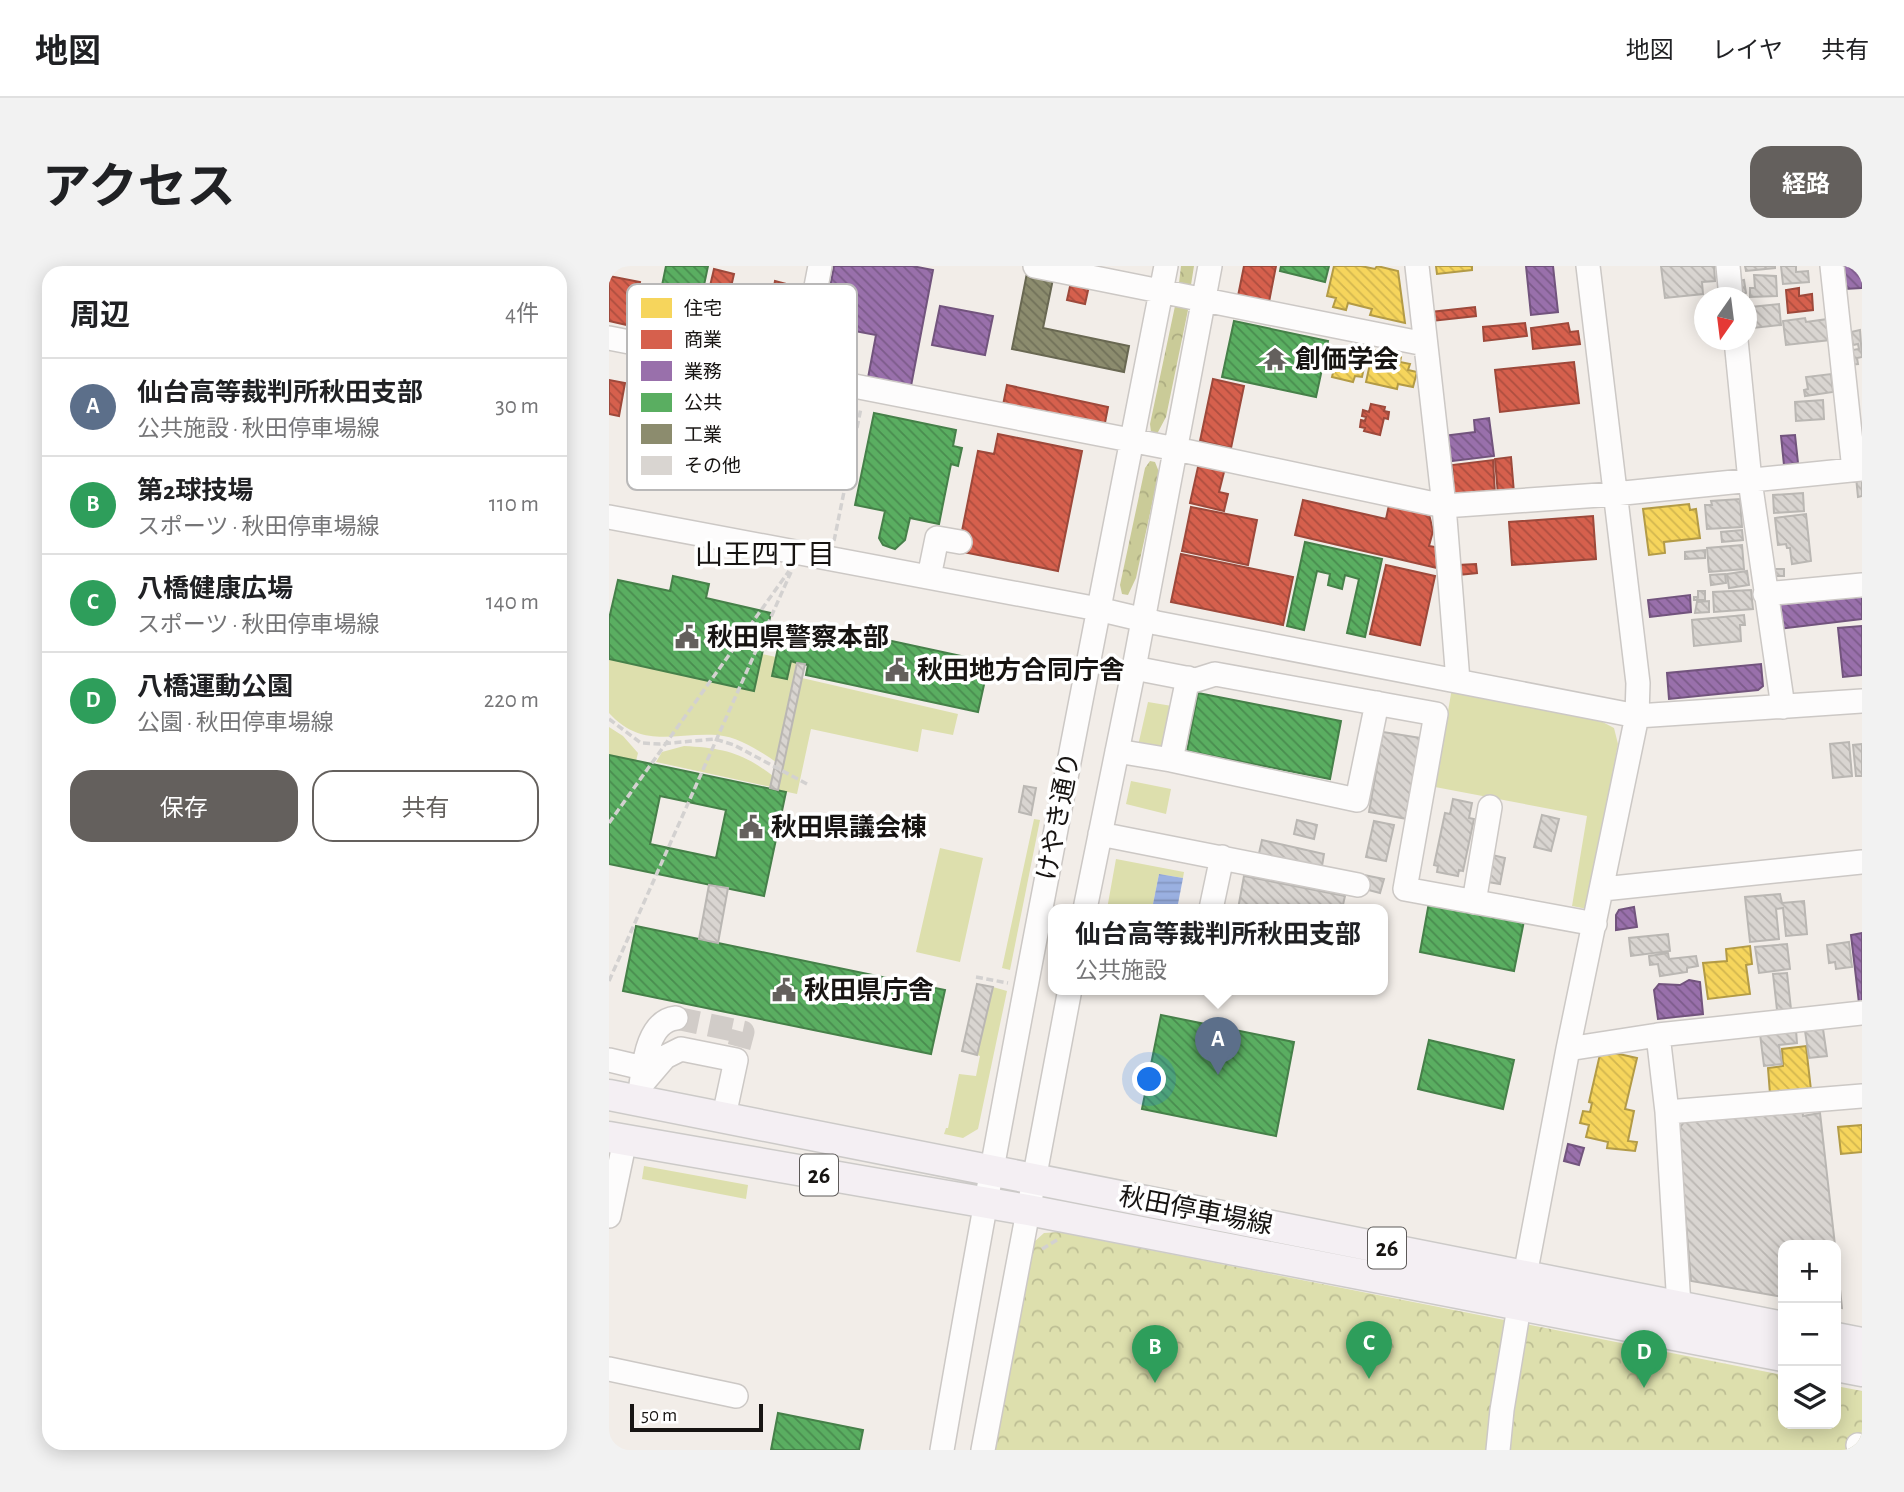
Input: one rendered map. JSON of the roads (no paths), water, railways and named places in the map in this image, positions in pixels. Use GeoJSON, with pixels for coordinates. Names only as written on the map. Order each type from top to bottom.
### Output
{"type":"FeatureCollection","features":[{"type":"Feature","properties":{"kind":"main road","name":"秋田停車場線"},"geometry":{"type":"LineString","coordinates":[[609,1095],[641,1084],[724,1116],[1778,1326]]}},
{"type":"Feature","properties":{"kind":"main road","name":"秋田停車場線"},"geometry":{"type":"LineString","coordinates":[[614,1145],[797,1171],[984,1202],[1778,1355]]}},
{"type":"Feature","properties":{"kind":"main road"},"geometry":{"type":"LineString","coordinates":[[1841,1339],[1862,1343]]}},
{"type":"Feature","properties":{"kind":"main road"},"geometry":{"type":"LineString","coordinates":[[1841,1367],[1862,1371]]}},
{"type":"Feature","properties":{"kind":"street"},"geometry":{"type":"LineString","coordinates":[[816,284],[820,266]]}},
{"type":"Feature","properties":{"kind":"street"},"geometry":{"type":"LineString","coordinates":[[1035,266],[1425,344]]}},
{"type":"Feature","properties":{"kind":"street","name":"けやき通り"},"geometry":{"type":"LineString","coordinates":[[942,1450],[984,1202],[1097,609],[1166,266]]}},
{"type":"Feature","properties":{"kind":"street","name":"けやき通り"},"geometry":{"type":"LineString","coordinates":[[1086,904],[1210,266]]}},
{"type":"Feature","properties":{"kind":"street"},"geometry":{"type":"LineString","coordinates":[[1417,266],[1444,506],[1458,681]]}},
{"type":"Feature","properties":{"kind":"street"},"geometry":{"type":"LineString","coordinates":[[1498,1450],[1519,1307],[1603,889],[1636,716],[1639,683],[1588,266]]}},
{"type":"Feature","properties":{"kind":"street"},"geometry":{"type":"LineString","coordinates":[[1728,266],[1730,287]]}},
{"type":"Feature","properties":{"kind":"street"},"geometry":{"type":"LineString","coordinates":[[857,387],[1176,449],[1444,506],[1614,494],[1858,469],[1832,266]]}},
{"type":"Feature","properties":{"kind":"street"},"geometry":{"type":"LineString","coordinates":[[609,338],[627,341]]}},
{"type":"Feature","properties":{"kind":"street"},"geometry":{"type":"LineString","coordinates":[[1736,350],[1750,481],[1783,707]]}},
{"type":"Feature","properties":{"kind":"street"},"geometry":{"type":"LineString","coordinates":[[609,517],[1097,609],[1636,716],[1862,701]]}},
{"type":"Feature","properties":{"kind":"street"},"geometry":{"type":"LineString","coordinates":[[929,577],[937,538],[960,542]]}},
{"type":"Feature","properties":{"kind":"street"},"geometry":{"type":"LineString","coordinates":[[1765,594],[1862,585]]}},
{"type":"Feature","properties":{"kind":"street"},"geometry":{"type":"LineString","coordinates":[[1134,668],[1196,680],[1215,674],[1436,714],[1405,889],[1595,924]]}},
{"type":"Feature","properties":{"kind":"street"},"geometry":{"type":"LineString","coordinates":[[1171,760],[1188,678]]}},
{"type":"Feature","properties":{"kind":"street"},"geometry":{"type":"LineString","coordinates":[[1117,751],[1357,800],[1377,703]]}},
{"type":"Feature","properties":{"kind":"street"},"geometry":{"type":"LineString","coordinates":[[1474,902],[1490,807]]}},
{"type":"Feature","properties":{"kind":"street"},"geometry":{"type":"LineString","coordinates":[[1100,834],[1357,885]]}},
{"type":"Feature","properties":{"kind":"street"},"geometry":{"type":"LineString","coordinates":[[1212,904],[1222,858]]}},
{"type":"Feature","properties":{"kind":"street"},"geometry":{"type":"LineString","coordinates":[[1603,889],[1862,862]]}},
{"type":"Feature","properties":{"kind":"street"},"geometry":{"type":"LineString","coordinates":[[983,1450],[1069,995]]}},
{"type":"Feature","properties":{"kind":"street"},"geometry":{"type":"LineString","coordinates":[[1569,1049],[1658,1035],[1862,1013]]}},
{"type":"Feature","properties":{"kind":"street"},"geometry":{"type":"LineString","coordinates":[[641,1084],[652,1040],[662,1024],[677,1018]]}},
{"type":"Feature","properties":{"kind":"street"},"geometry":{"type":"LineString","coordinates":[[1658,1035],[1667,1112],[1679,1307]]}},
{"type":"Feature","properties":{"kind":"street"},"geometry":{"type":"LineString","coordinates":[[641,1084],[665,1058],[681,1049],[738,1053],[724,1116]]}},
{"type":"Feature","properties":{"kind":"street"},"geometry":{"type":"LineString","coordinates":[[609,1060],[641,1084]]}},
{"type":"Feature","properties":{"kind":"street"},"geometry":{"type":"LineString","coordinates":[[1667,1112],[1862,1096]]}},
{"type":"Feature","properties":{"kind":"street"},"geometry":{"type":"LineString","coordinates":[[609,1216],[614,1145]]}},
{"type":"Feature","properties":{"kind":"street"},"geometry":{"type":"LineString","coordinates":[[609,1369],[736,1396]]}},
{"type":"Feature","properties":{"kind":"water"},"geometry":{"type":"Polygon","coordinates":[[[1159,874],[1183,878],[1178,904],[1153,904],[1159,874]]]}},
{"type":"Feature","properties":{"kind":"tunnel"},"geometry":{"type":"LineString","coordinates":[[676,1018],[743,1032],[739,1047]]}},
{"type":"Feature","properties":{"kind":"place","name":"創価学会"},"geometry":{"type":"Point","coordinates":[1275,359]}},
{"type":"Feature","properties":{"kind":"place","name":"秋田県警察本部"},"geometry":{"type":"Point","coordinates":[687,637]}},
{"type":"Feature","properties":{"kind":"place","name":"秋田地方合同庁舎"},"geometry":{"type":"Point","coordinates":[897,670]}},
{"type":"Feature","properties":{"kind":"place","name":"秋田県議会棟"},"geometry":{"type":"Point","coordinates":[751,827]}},
{"type":"Feature","properties":{"kind":"place","name":"秋田県庁舎"},"geometry":{"type":"Point","coordinates":[784,990]}},
{"type":"Feature","properties":{"kind":"place","name":"仙台高等裁判所秋田支部"},"geometry":{"type":"Point","coordinates":[1218,1075]}},
{"type":"Feature","properties":{"kind":"place","name":"八橋健康広場"},"geometry":{"type":"Point","coordinates":[1369,1379]}},
{"type":"Feature","properties":{"kind":"place","name":"第2球技場"},"geometry":{"type":"Point","coordinates":[1155,1383]}},
{"type":"Feature","properties":{"kind":"place","name":"八橋運動公園"},"geometry":{"type":"Point","coordinates":[1644,1388]}},
{"type":"Feature","properties":{"kind":"district","name":"山王四丁目"},"geometry":{"type":"Point","coordinates":[765,554]}}]}
